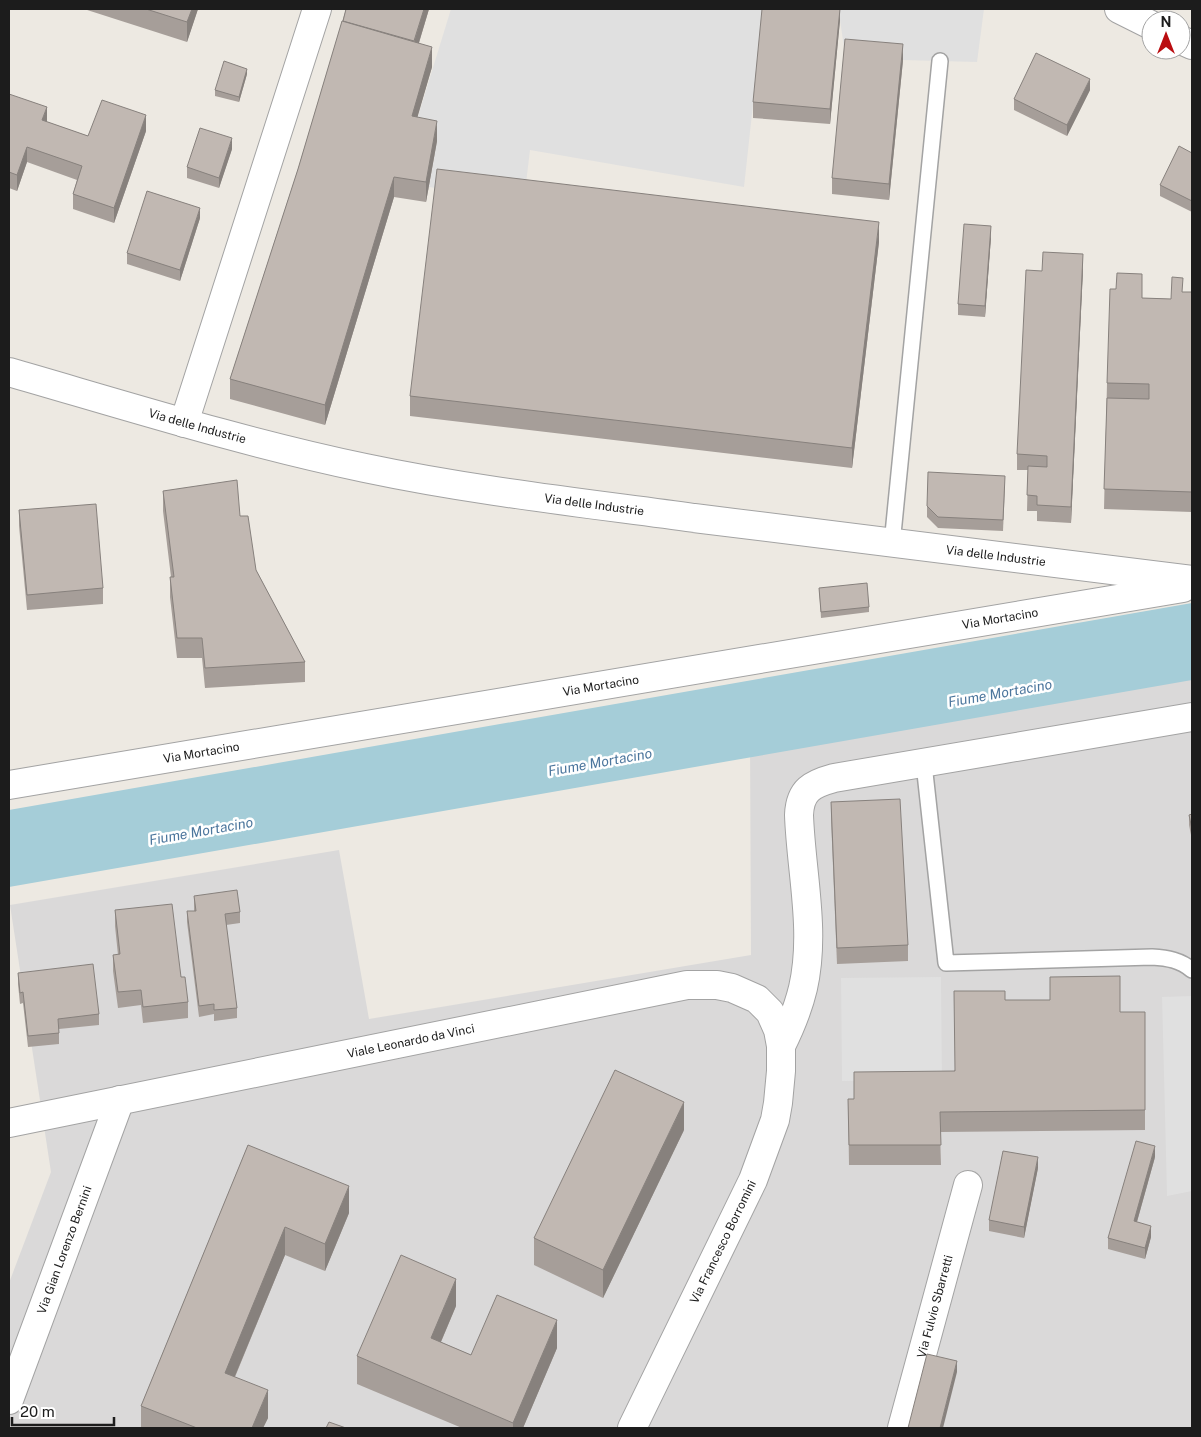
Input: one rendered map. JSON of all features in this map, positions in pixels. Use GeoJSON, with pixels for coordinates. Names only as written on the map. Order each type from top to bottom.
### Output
{"type":"FeatureCollection","features":[{"type":"Feature","properties":{"kind":"street"},"geometry":{"type":"LineString","coordinates":[[184,422],[317,9]]}},
{"type":"Feature","properties":{"kind":"street"},"geometry":{"type":"LineString","coordinates":[[1119,9],[1141,20]]}},
{"type":"Feature","properties":{"kind":"street","name":"Via delle Industrie"},"geometry":{"type":"LineString","coordinates":[[9,372],[184,422],[313,456],[476,489],[892,544],[1192,580]]}},
{"type":"Feature","properties":{"kind":"street","name":"Via Mortacino"},"geometry":{"type":"LineString","coordinates":[[9,785],[1192,586]]}},
{"type":"Feature","properties":{"kind":"street"},"geometry":{"type":"LineString","coordinates":[[781,1046],[790,1028],[803,988],[808,956],[808,916],[799,826],[799,807],[806,791],[823,781],[1192,717]]}},
{"type":"Feature","properties":{"kind":"street","name":"Viale Leonardo da Vinci"},"geometry":{"type":"LineString","coordinates":[[9,1123],[687,985],[718,985],[732,988],[757,999],[775,1019],[781,1046]]}},
{"type":"Feature","properties":{"kind":"street","name":"Via Francesco Borromini"},"geometry":{"type":"LineString","coordinates":[[632,1428],[761,1161],[776,1120],[781,1085],[781,1046]]}},
{"type":"Feature","properties":{"kind":"street","name":"Via Gian Lorenzo Bernini"},"geometry":{"type":"LineString","coordinates":[[9,1400],[120,1100]]}},
{"type":"Feature","properties":{"kind":"street","name":"Via Fulvio Sbarretti"},"geometry":{"type":"LineString","coordinates":[[902,1428],[968,1185]]}},
{"type":"Feature","properties":{"kind":"lane"},"geometry":{"type":"LineString","coordinates":[[892,544],[940,61]]}},
{"type":"Feature","properties":{"kind":"lane"},"geometry":{"type":"LineString","coordinates":[[924,764],[946,963],[1152,957],[1175,960],[1192,970]]}},
{"type":"Feature","properties":{"kind":"shaded area"},"geometry":{"type":"Polygon","coordinates":[[[451,9],[984,9],[977,62],[903,60],[845,54],[840,20],[763,13],[744,187],[530,150],[524,200],[429,187],[437,141],[412,136],[451,9]]]}},
{"type":"Feature","properties":{"kind":"shaded area"},"geometry":{"type":"Polygon","coordinates":[[[1192,660],[1192,1428],[9,1428],[9,1283],[51,1172],[10,905],[339,850],[369,1019],[751,955],[750,736],[1192,660]]]}},
{"type":"Feature","properties":{"kind":"shaded area"},"geometry":{"type":"Polygon","coordinates":[[[941,977],[942,1080],[842,1081],[841,978],[941,977]]]}},
{"type":"Feature","properties":{"kind":"shaded area"},"geometry":{"type":"Polygon","coordinates":[[[1192,996],[1192,1191],[1167,1196],[1162,997],[1192,996]]]}},
{"type":"Feature","properties":{"kind":"water","name":"Fiume Mortacino"},"geometry":{"type":"Polygon","coordinates":[[[1192,603],[1192,680],[9,887],[9,810],[1192,603]]]}},
{"type":"Feature","properties":{"kind":"building"},"geometry":{"type":"Polygon","coordinates":[[[146,9],[192,9],[187,22],[146,9]]]}},
{"type":"Feature","properties":{"kind":"building"},"geometry":{"type":"Polygon","coordinates":[[[346,9],[424,9],[414,41],[343,21],[346,9]]]}},
{"type":"Feature","properties":{"kind":"building"},"geometry":{"type":"Polygon","coordinates":[[[762,9],[840,9],[830,109],[753,102],[762,9]]]}},
{"type":"Feature","properties":{"kind":"building"},"geometry":{"type":"Polygon","coordinates":[[[342,21],[432,47],[412,116],[437,121],[426,182],[394,177],[325,405],[230,379],[298,169],[342,21]]]}},
{"type":"Feature","properties":{"kind":"building"},"geometry":{"type":"Polygon","coordinates":[[[845,39],[903,44],[889,184],[832,178],[845,39]]]}},
{"type":"Feature","properties":{"kind":"building"},"geometry":{"type":"Polygon","coordinates":[[[1036,53],[1090,79],[1067,125],[1014,99],[1036,53]]]}},
{"type":"Feature","properties":{"kind":"building"},"geometry":{"type":"Polygon","coordinates":[[[224,61],[247,69],[239,97],[215,90],[224,61]]]}},
{"type":"Feature","properties":{"kind":"building"},"geometry":{"type":"Polygon","coordinates":[[[9,94],[47,107],[42,120],[88,136],[102,100],[146,115],[114,208],[73,194],[82,166],[27,147],[17,175],[9,172],[9,94]]]}},
{"type":"Feature","properties":{"kind":"building"},"geometry":{"type":"Polygon","coordinates":[[[200,128],[232,138],[219,178],[187,167],[200,128]]]}},
{"type":"Feature","properties":{"kind":"building"},"geometry":{"type":"Polygon","coordinates":[[[1179,146],[1192,153],[1192,201],[1160,185],[1179,146]]]}},
{"type":"Feature","properties":{"kind":"building"},"geometry":{"type":"Polygon","coordinates":[[[437,169],[879,222],[852,448],[410,396],[437,169]]]}},
{"type":"Feature","properties":{"kind":"building"},"geometry":{"type":"Polygon","coordinates":[[[147,191],[200,208],[180,270],[127,253],[147,191]]]}},
{"type":"Feature","properties":{"kind":"building"},"geometry":{"type":"Polygon","coordinates":[[[964,224],[991,226],[985,306],[958,304],[964,224]]]}},
{"type":"Feature","properties":{"kind":"building"},"geometry":{"type":"Polygon","coordinates":[[[1043,252],[1083,254],[1071,507],[1037,505],[1037,496],[1027,495],[1028,466],[1047,467],[1047,456],[1017,454],[1026,270],[1042,271],[1043,252]]]}},
{"type":"Feature","properties":{"kind":"building"},"geometry":{"type":"Polygon","coordinates":[[[1117,273],[1142,274],[1142,298],[1171,299],[1172,277],[1183,278],[1182,292],[1192,292],[1192,492],[1104,489],[1107,398],[1149,399],[1149,384],[1107,383],[1110,289],[1116,289],[1117,273]]]}},
{"type":"Feature","properties":{"kind":"building"},"geometry":{"type":"Polygon","coordinates":[[[928,472],[1005,476],[1003,520],[938,517],[927,506],[928,472]]]}},
{"type":"Feature","properties":{"kind":"building"},"geometry":{"type":"Polygon","coordinates":[[[237,480],[240,516],[248,516],[256,570],[305,662],[205,668],[202,638],[177,638],[170,577],[174,577],[163,491],[237,480]]]}},
{"type":"Feature","properties":{"kind":"building"},"geometry":{"type":"Polygon","coordinates":[[[96,504],[103,588],[27,595],[19,510],[96,504]]]}},
{"type":"Feature","properties":{"kind":"building"},"geometry":{"type":"Polygon","coordinates":[[[867,583],[869,607],[821,612],[819,588],[867,583]]]}},
{"type":"Feature","properties":{"kind":"building"},"geometry":{"type":"Polygon","coordinates":[[[900,799],[908,945],[837,948],[831,802],[900,799]]]}},
{"type":"Feature","properties":{"kind":"building"},"geometry":{"type":"Polygon","coordinates":[[[1192,814],[1192,829],[1189,815],[1192,814]]]}},
{"type":"Feature","properties":{"kind":"building"},"geometry":{"type":"Polygon","coordinates":[[[237,890],[240,912],[225,914],[237,1008],[214,1010],[214,1004],[199,1006],[187,911],[196,911],[194,896],[237,890]]]}},
{"type":"Feature","properties":{"kind":"building"},"geometry":{"type":"Polygon","coordinates":[[[172,904],[181,977],[185,977],[188,1002],[143,1007],[141,990],[118,992],[113,955],[120,954],[115,910],[172,904]]]}},
{"type":"Feature","properties":{"kind":"building"},"geometry":{"type":"Polygon","coordinates":[[[93,964],[99,1014],[58,1019],[59,1033],[28,1036],[23,992],[20,993],[18,973],[93,964]]]}},
{"type":"Feature","properties":{"kind":"building"},"geometry":{"type":"Polygon","coordinates":[[[1120,976],[1120,1012],[1145,1012],[1145,1110],[940,1112],[941,1145],[849,1145],[848,1099],[854,1099],[854,1072],[955,1071],[954,991],[1005,991],[1005,1000],[1050,1000],[1050,977],[1120,976]]]}},
{"type":"Feature","properties":{"kind":"building"},"geometry":{"type":"Polygon","coordinates":[[[615,1070],[684,1102],[603,1270],[534,1238],[615,1070]]]}},
{"type":"Feature","properties":{"kind":"building"},"geometry":{"type":"Polygon","coordinates":[[[1136,1141],[1155,1146],[1134,1221],[1151,1226],[1145,1248],[1108,1238],[1136,1141]]]}},
{"type":"Feature","properties":{"kind":"building"},"geometry":{"type":"Polygon","coordinates":[[[248,1145],[349,1186],[325,1244],[285,1227],[225,1373],[268,1390],[252,1428],[197,1428],[141,1406],[248,1145]]]}},
{"type":"Feature","properties":{"kind":"building"},"geometry":{"type":"Polygon","coordinates":[[[1003,1151],[1038,1157],[1024,1227],[989,1220],[1003,1151]]]}},
{"type":"Feature","properties":{"kind":"building"},"geometry":{"type":"Polygon","coordinates":[[[401,1255],[456,1279],[431,1338],[471,1355],[497,1295],[557,1320],[513,1423],[357,1356],[401,1255]]]}},
{"type":"Feature","properties":{"kind":"building"},"geometry":{"type":"Polygon","coordinates":[[[927,1354],[957,1361],[940,1428],[908,1428],[927,1354]]]}},
{"type":"Feature","properties":{"kind":"building"},"geometry":{"type":"Polygon","coordinates":[[[329,1422],[346,1428],[326,1428],[329,1422]]]}}]}
